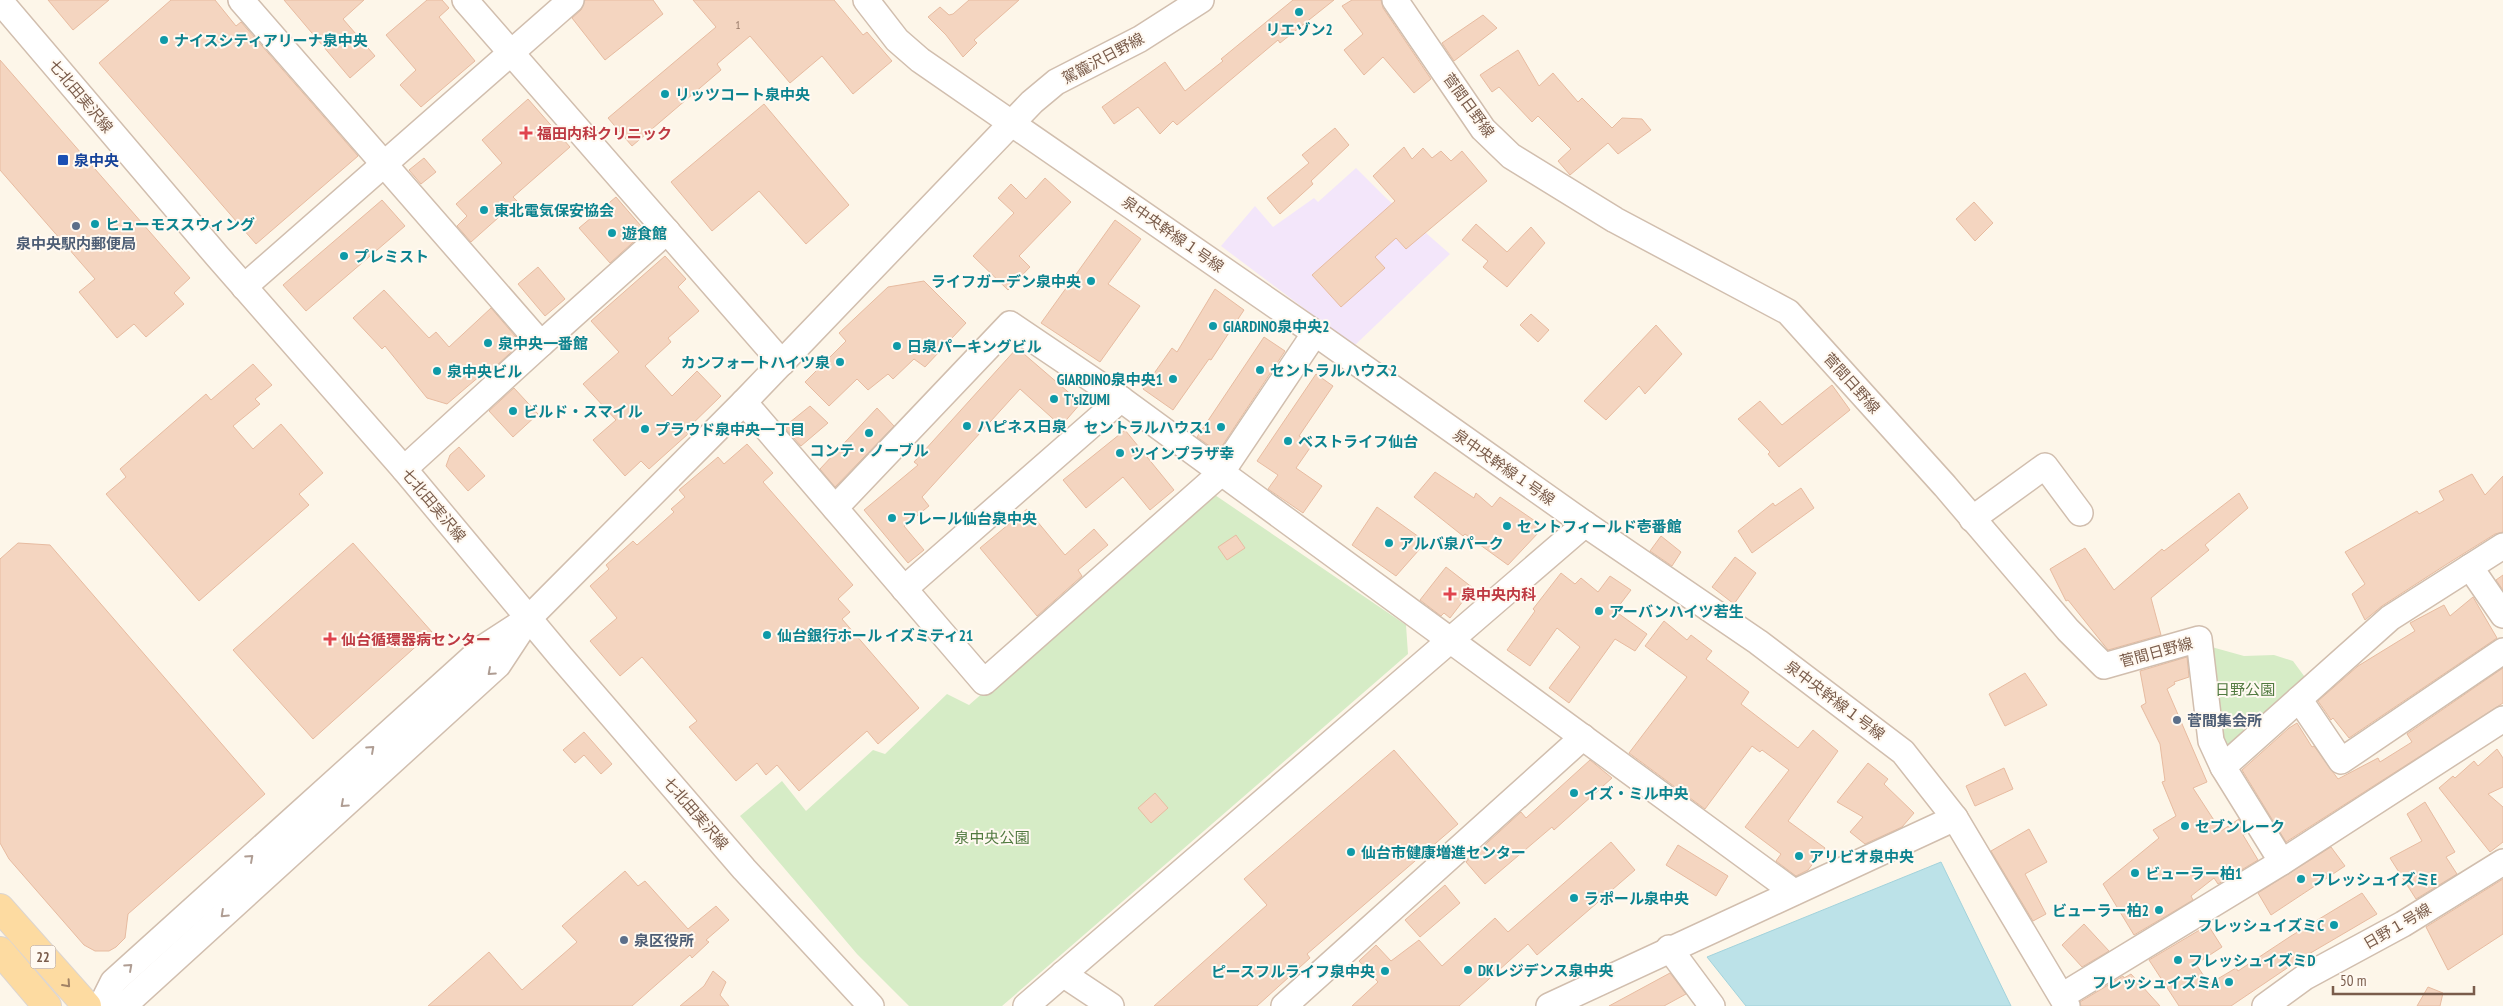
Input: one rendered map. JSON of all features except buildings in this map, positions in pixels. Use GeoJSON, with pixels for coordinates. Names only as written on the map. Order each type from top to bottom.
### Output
{"type":"FeatureCollection","features":[{"type":"Feature","properties":{"kind":"main road","name":"22"},"geometry":{"type":"LineString","coordinates":[[0,908],[87,1006]]}},
{"type":"Feature","properties":{"kind":"main road","name":"22"},"geometry":{"type":"LineString","coordinates":[[0,951],[47,1006]]}},
{"type":"Feature","properties":{"kind":"street"},"geometry":{"type":"LineString","coordinates":[[241,0],[541,344]]}},
{"type":"Feature","properties":{"kind":"street"},"geometry":{"type":"LineString","coordinates":[[465,0],[782,363]]}},
{"type":"Feature","properties":{"kind":"street"},"geometry":{"type":"LineString","coordinates":[[244,287],[571,0]]}},
{"type":"Feature","properties":{"kind":"street","name":"泉中央幹線１号線"},"geometry":{"type":"LineString","coordinates":[[866,0],[897,40],[908,50],[1315,333],[1585,524],[1758,642],[1903,752],[1955,818],[2064,1001]]}},
{"type":"Feature","properties":{"kind":"street","name":"駕籠沢日野線"},"geometry":{"type":"LineString","coordinates":[[529,618],[782,363],[1010,122],[1056,82],[1140,38],[1201,0]]}},
{"type":"Feature","properties":{"kind":"street","name":"菅間日野線"},"geometry":{"type":"LineString","coordinates":[[1395,0],[1483,129],[1511,156],[1614,220],[1788,312],[2068,630],[2104,666],[2199,639],[2211,741],[2223,767]]}},
{"type":"Feature","properties":{"kind":"street","name":"七北田実沢線"},"geometry":{"type":"LineString","coordinates":[[0,1],[244,287],[404,469],[744,869],[871,1006]]}},
{"type":"Feature","properties":{"kind":"street"},"geometry":{"type":"LineString","coordinates":[[404,469],[667,232]]}},
{"type":"Feature","properties":{"kind":"street"},"geometry":{"type":"LineString","coordinates":[[835,508],[1010,324],[1121,399],[1794,892]]}},
{"type":"Feature","properties":{"kind":"street"},"geometry":{"type":"LineString","coordinates":[[744,402],[984,682],[1221,473],[1315,333]]}},
{"type":"Feature","properties":{"kind":"street"},"geometry":{"type":"LineString","coordinates":[[904,589],[1121,399]]}},
{"type":"Feature","properties":{"kind":"street"},"geometry":{"type":"LineString","coordinates":[[1972,519],[2045,466],[2080,513]]}},
{"type":"Feature","properties":{"kind":"street"},"geometry":{"type":"LineString","coordinates":[[1026,1006],[1585,524]]}},
{"type":"Feature","properties":{"kind":"street"},"geometry":{"type":"LineString","coordinates":[[2282,862],[2223,767],[2390,618],[2503,546]]}},
{"type":"Feature","properties":{"kind":"street"},"geometry":{"type":"LineString","coordinates":[[2470,567],[2503,615]]}},
{"type":"Feature","properties":{"kind":"street"},"geometry":{"type":"LineString","coordinates":[[102,1006],[113,982],[483,648],[529,618]]}},
{"type":"Feature","properties":{"kind":"street"},"geometry":{"type":"LineString","coordinates":[[118,1006],[129,1001],[498,665],[529,618]]}},
{"type":"Feature","properties":{"kind":"street"},"geometry":{"type":"LineString","coordinates":[[2298,700],[2342,761],[2503,651]]}},
{"type":"Feature","properties":{"kind":"street"},"geometry":{"type":"LineString","coordinates":[[2064,1001],[2503,719]]}},
{"type":"Feature","properties":{"kind":"street"},"geometry":{"type":"LineString","coordinates":[[1284,1006],[1582,737]]}},
{"type":"Feature","properties":{"kind":"street"},"geometry":{"type":"LineString","coordinates":[[1549,1006],[1669,948],[1955,818]]}},
{"type":"Feature","properties":{"kind":"street","name":"日野１号線"},"geometry":{"type":"LineString","coordinates":[[2265,1006],[2305,977],[2403,924],[2503,862]]}},
{"type":"Feature","properties":{"kind":"street"},"geometry":{"type":"LineString","coordinates":[[1669,948],[1712,1006]]}},
{"type":"Feature","properties":{"kind":"street"},"geometry":{"type":"LineString","coordinates":[[1063,974],[1111,1006]]}},
{"type":"Feature","properties":{"kind":"shaded area"},"geometry":{"type":"Polygon","coordinates":[[[1356,168],[1386,198],[1450,254],[1354,346],[1221,246],[1255,206],[1273,227],[1314,198],[1318,202],[1356,168]]]}},
{"type":"Feature","properties":{"kind":"green space","name":"泉中央公園"},"geometry":{"type":"Polygon","coordinates":[[[1212,493],[1406,625],[1408,654],[1002,1006],[909,1006],[857,954],[740,816],[782,781],[806,811],[873,750],[885,754],[947,694],[969,705],[1212,493]]]}},
{"type":"Feature","properties":{"kind":"green space","name":"日野公園"},"geometry":{"type":"Polygon","coordinates":[[[2208,646],[2244,656],[2274,655],[2293,661],[2307,680],[2224,750],[2208,646]]]}},
{"type":"Feature","properties":{"kind":"water"},"geometry":{"type":"Polygon","coordinates":[[[1941,862],[2011,1006],[1746,1006],[1707,957],[1941,862]]]}},
{"type":"Feature","properties":{"kind":"place","name":"リエゾン2"},"geometry":{"type":"Point","coordinates":[1299,12]}},
{"type":"Feature","properties":{"kind":"place","name":"ナイスシティアリーナ泉中央"},"geometry":{"type":"Point","coordinates":[164,40]}},
{"type":"Feature","properties":{"kind":"place","name":"リッツコート泉中央"},"geometry":{"type":"Point","coordinates":[665,94]}},
{"type":"Feature","properties":{"kind":"place","name":"福田内科クリニック"},"geometry":{"type":"Point","coordinates":[526,133]}},
{"type":"Feature","properties":{"kind":"place","name":"泉中央"},"geometry":{"type":"Point","coordinates":[63,160]}},
{"type":"Feature","properties":{"kind":"place","name":"東北電気保安協会"},"geometry":{"type":"Point","coordinates":[484,210]}},
{"type":"Feature","properties":{"kind":"place","name":"ヒューモススウィング"},"geometry":{"type":"Point","coordinates":[95,224]}},
{"type":"Feature","properties":{"kind":"place","name":"泉中央駅内郵便局"},"geometry":{"type":"Point","coordinates":[76,226]}},
{"type":"Feature","properties":{"kind":"place","name":"遊食館"},"geometry":{"type":"Point","coordinates":[612,233]}},
{"type":"Feature","properties":{"kind":"place","name":"プレミスト"},"geometry":{"type":"Point","coordinates":[344,256]}},
{"type":"Feature","properties":{"kind":"place","name":"ライフガーデン泉中央"},"geometry":{"type":"Point","coordinates":[1091,281]}},
{"type":"Feature","properties":{"kind":"place","name":"GIARDINO泉中央2"},"geometry":{"type":"Point","coordinates":[1213,326]}},
{"type":"Feature","properties":{"kind":"place","name":"泉中央一番館"},"geometry":{"type":"Point","coordinates":[488,343]}},
{"type":"Feature","properties":{"kind":"place","name":"日泉パーキングビル"},"geometry":{"type":"Point","coordinates":[897,346]}},
{"type":"Feature","properties":{"kind":"place","name":"カンフォートハイツ泉"},"geometry":{"type":"Point","coordinates":[840,362]}},
{"type":"Feature","properties":{"kind":"place","name":"セントラルハウス2"},"geometry":{"type":"Point","coordinates":[1260,370]}},
{"type":"Feature","properties":{"kind":"place","name":"泉中央ビル"},"geometry":{"type":"Point","coordinates":[437,371]}},
{"type":"Feature","properties":{"kind":"place","name":"GIARDINO泉中央1"},"geometry":{"type":"Point","coordinates":[1173,379]}},
{"type":"Feature","properties":{"kind":"place","name":"T'sIZUMI"},"geometry":{"type":"Point","coordinates":[1054,399]}},
{"type":"Feature","properties":{"kind":"place","name":"ビルド・スマイル"},"geometry":{"type":"Point","coordinates":[513,411]}},
{"type":"Feature","properties":{"kind":"place","name":"ハピネス日泉"},"geometry":{"type":"Point","coordinates":[967,426]}},
{"type":"Feature","properties":{"kind":"place","name":"セントラルハウス1"},"geometry":{"type":"Point","coordinates":[1221,427]}},
{"type":"Feature","properties":{"kind":"place","name":"プラウド泉中央一丁目"},"geometry":{"type":"Point","coordinates":[645,429]}},
{"type":"Feature","properties":{"kind":"place","name":"コンテ・ノーブル"},"geometry":{"type":"Point","coordinates":[869,433]}},
{"type":"Feature","properties":{"kind":"place","name":"ベストライフ仙台"},"geometry":{"type":"Point","coordinates":[1288,441]}},
{"type":"Feature","properties":{"kind":"place","name":"ツインプラザ幸"},"geometry":{"type":"Point","coordinates":[1120,453]}},
{"type":"Feature","properties":{"kind":"place","name":"フレール仙台泉中央"},"geometry":{"type":"Point","coordinates":[892,518]}},
{"type":"Feature","properties":{"kind":"place","name":"セントフィールド壱番館"},"geometry":{"type":"Point","coordinates":[1507,526]}},
{"type":"Feature","properties":{"kind":"place","name":"アルバ泉パーク"},"geometry":{"type":"Point","coordinates":[1389,543]}},
{"type":"Feature","properties":{"kind":"place","name":"泉中央内科"},"geometry":{"type":"Point","coordinates":[1450,594]}},
{"type":"Feature","properties":{"kind":"place","name":"アーバンハイツ若生"},"geometry":{"type":"Point","coordinates":[1599,611]}},
{"type":"Feature","properties":{"kind":"place","name":"仙台銀行ホール イズミティ21"},"geometry":{"type":"Point","coordinates":[767,635]}},
{"type":"Feature","properties":{"kind":"place","name":"仙台循環器病センター"},"geometry":{"type":"Point","coordinates":[330,639]}},
{"type":"Feature","properties":{"kind":"place","name":"菅間集会所"},"geometry":{"type":"Point","coordinates":[2177,720]}},
{"type":"Feature","properties":{"kind":"place","name":"イズ・ミル中央"},"geometry":{"type":"Point","coordinates":[1574,793]}},
{"type":"Feature","properties":{"kind":"place","name":"セブンレーク"},"geometry":{"type":"Point","coordinates":[2185,826]}},
{"type":"Feature","properties":{"kind":"place","name":"仙台市健康増進センター"},"geometry":{"type":"Point","coordinates":[1351,852]}},
{"type":"Feature","properties":{"kind":"place","name":"アリビオ泉中央"},"geometry":{"type":"Point","coordinates":[1799,856]}},
{"type":"Feature","properties":{"kind":"place","name":"ビューラー柏1"},"geometry":{"type":"Point","coordinates":[2135,873]}},
{"type":"Feature","properties":{"kind":"place","name":"フレッシュイズミE"},"geometry":{"type":"Point","coordinates":[2301,879]}},
{"type":"Feature","properties":{"kind":"place","name":"ラポール泉中央"},"geometry":{"type":"Point","coordinates":[1574,898]}},
{"type":"Feature","properties":{"kind":"place","name":"ビューラー柏2"},"geometry":{"type":"Point","coordinates":[2159,910]}},
{"type":"Feature","properties":{"kind":"place","name":"フレッシュイズミC"},"geometry":{"type":"Point","coordinates":[2334,925]}},
{"type":"Feature","properties":{"kind":"place","name":"泉区役所"},"geometry":{"type":"Point","coordinates":[624,940]}},
{"type":"Feature","properties":{"kind":"place","name":"フレッシュイズミD"},"geometry":{"type":"Point","coordinates":[2178,960]}},
{"type":"Feature","properties":{"kind":"place","name":"DKレジデンス泉中央"},"geometry":{"type":"Point","coordinates":[1468,970]}},
{"type":"Feature","properties":{"kind":"place","name":"ピースフルライフ泉中央"},"geometry":{"type":"Point","coordinates":[1385,971]}},
{"type":"Feature","properties":{"kind":"place","name":"フレッシュイズミA"},"geometry":{"type":"Point","coordinates":[2229,982]}}]}
